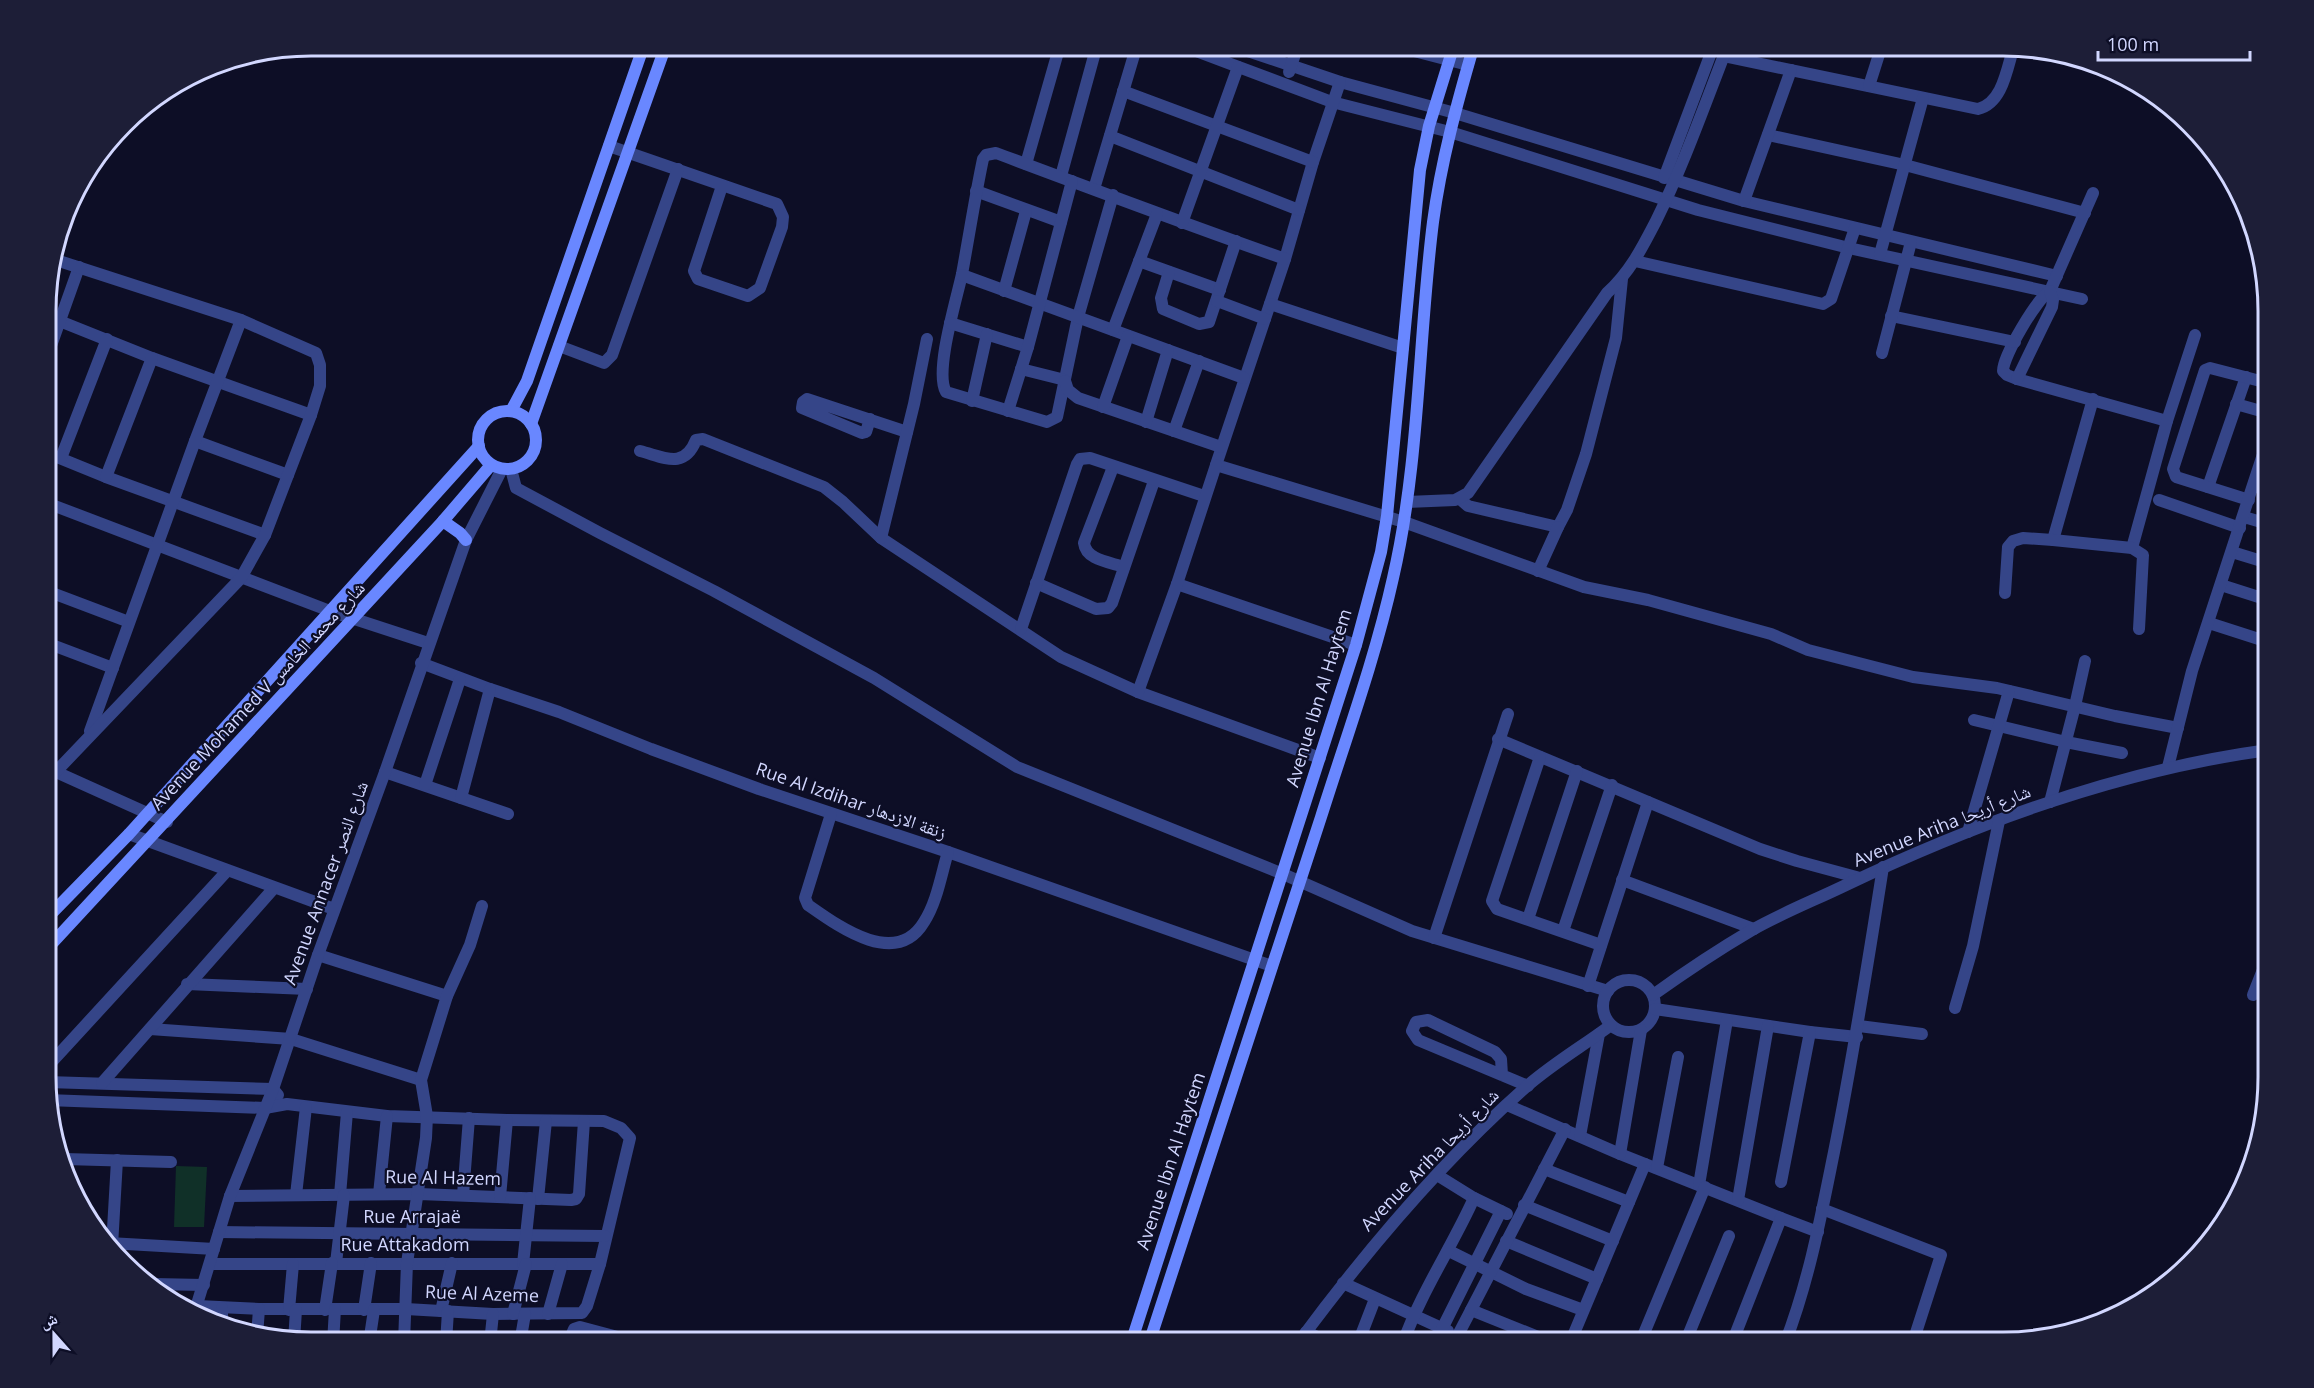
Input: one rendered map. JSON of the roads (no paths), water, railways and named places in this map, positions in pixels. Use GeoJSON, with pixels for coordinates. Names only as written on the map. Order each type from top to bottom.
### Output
{"type":"FeatureCollection","features":[{"type":"Feature","properties":{"kind":"street"},"geometry":{"type":"LineString","coordinates":[[511,411],[527,381],[640,56]]}},
{"type":"Feature","properties":{"kind":"street"},"geometry":{"type":"LineString","coordinates":[[531,424],[662,56]]}},
{"type":"Feature","properties":{"kind":"street"},"geometry":{"type":"LineString","coordinates":[[1026,164],[1057,56]]}},
{"type":"Feature","properties":{"kind":"street"},"geometry":{"type":"LineString","coordinates":[[1008,411],[1028,347],[1061,222],[1066,179],[1094,56]]}},
{"type":"Feature","properties":{"kind":"street"},"geometry":{"type":"LineString","coordinates":[[1094,189],[1134,56]]}},
{"type":"Feature","properties":{"kind":"street"},"geometry":{"type":"LineString","coordinates":[[1209,56],[1332,102],[1450,132],[1698,210],[1849,248],[2082,299]]}},
{"type":"Feature","properties":{"kind":"street"},"geometry":{"type":"LineString","coordinates":[[1267,56],[1340,82],[1455,113],[1744,201],[2057,276]]}},
{"type":"Feature","properties":{"kind":"street"},"geometry":{"type":"LineString","coordinates":[[1284,84],[1294,56]]}},
{"type":"Feature","properties":{"kind":"street"},"geometry":{"type":"LineString","coordinates":[[1432,56],[1468,65]]}},
{"type":"Feature","properties":{"kind":"street","name":"Avenue Ibn Al Haytem"},"geometry":{"type":"LineString","coordinates":[[1135,1332],[1356,645],[1381,552],[1387,516],[1417,190],[1429,126],[1451,56]]}},
{"type":"Feature","properties":{"kind":"street","name":"Avenue Ibn Al Haytem"},"geometry":{"type":"LineString","coordinates":[[1152,1332],[1300,882],[1381,625],[1394,574],[1413,454],[1432,230],[1450,132],[1471,56]]}},
{"type":"Feature","properties":{"kind":"street"},"geometry":{"type":"LineString","coordinates":[[1407,502],[1460,499],[1472,489],[1607,293],[1622,279],[1635,261],[1667,199],[1670,179],[1710,56]]}},
{"type":"Feature","properties":{"kind":"street"},"geometry":{"type":"LineString","coordinates":[[1670,179],[1723,56]]}},
{"type":"Feature","properties":{"kind":"street"},"geometry":{"type":"LineString","coordinates":[[1746,56],[1791,70],[1973,110],[1988,106],[1998,93],[2010,56]]}},
{"type":"Feature","properties":{"kind":"street"},"geometry":{"type":"LineString","coordinates":[[1869,86],[1879,56]]}},
{"type":"Feature","properties":{"kind":"street"},"geometry":{"type":"LineString","coordinates":[[1182,223],[1238,67]]}},
{"type":"Feature","properties":{"kind":"street"},"geometry":{"type":"LineString","coordinates":[[1744,201],[1791,70]]}},
{"type":"Feature","properties":{"kind":"street"},"geometry":{"type":"LineString","coordinates":[[1138,692],[1178,584],[1204,496],[1285,259],[1313,162],[1340,82]]}},
{"type":"Feature","properties":{"kind":"street"},"geometry":{"type":"LineString","coordinates":[[1123,91],[1313,162]]}},
{"type":"Feature","properties":{"kind":"street"},"geometry":{"type":"LineString","coordinates":[[1880,254],[1923,98]]}},
{"type":"Feature","properties":{"kind":"street"},"geometry":{"type":"LineString","coordinates":[[1768,135],[1905,165],[2085,213]]}},
{"type":"Feature","properties":{"kind":"street"},"geometry":{"type":"LineString","coordinates":[[1110,136],[1299,210]]}},
{"type":"Feature","properties":{"kind":"street"},"geometry":{"type":"LineString","coordinates":[[609,146],[777,204],[783,217],[782,227],[760,288],[748,296],[698,279],[694,272],[722,186]]}},
{"type":"Feature","properties":{"kind":"street"},"geometry":{"type":"LineString","coordinates":[[1113,195],[1078,317],[1057,417],[1047,422],[946,392],[943,387],[950,323],[962,275],[976,190],[986,155],[996,153],[1113,195],[1157,214],[1285,259]]}},
{"type":"Feature","properties":{"kind":"street"},"geometry":{"type":"LineString","coordinates":[[559,346],[604,363],[612,355],[678,169]]}},
{"type":"Feature","properties":{"kind":"street"},"geometry":{"type":"LineString","coordinates":[[976,190],[1026,211],[1061,222]]}},
{"type":"Feature","properties":{"kind":"street"},"geometry":{"type":"LineString","coordinates":[[2093,193],[2050,291],[2038,301],[2003,369],[2007,375],[2017,379],[2167,421]]}},
{"type":"Feature","properties":{"kind":"street"},"geometry":{"type":"LineString","coordinates":[[1004,291],[1026,211]]}},
{"type":"Feature","properties":{"kind":"street"},"geometry":{"type":"LineString","coordinates":[[1113,330],[1157,214]]}},
{"type":"Feature","properties":{"kind":"street"},"geometry":{"type":"LineString","coordinates":[[1635,261],[1823,304],[1831,299],[1855,228]]}},
{"type":"Feature","properties":{"kind":"street"},"geometry":{"type":"LineString","coordinates":[[1169,272],[1161,298],[1163,309],[1203,324],[1209,322],[1236,241]]}},
{"type":"Feature","properties":{"kind":"street"},"geometry":{"type":"LineString","coordinates":[[1882,353],[1911,242]]}},
{"type":"Feature","properties":{"kind":"street"},"geometry":{"type":"LineString","coordinates":[[56,770],[241,578],[265,535],[320,386],[320,365],[316,353],[241,320],[60,261]]}},
{"type":"Feature","properties":{"kind":"street"},"geometry":{"type":"LineString","coordinates":[[1139,261],[1169,272],[1265,319]]}},
{"type":"Feature","properties":{"kind":"street"},"geometry":{"type":"LineString","coordinates":[[56,332],[79,267]]}},
{"type":"Feature","properties":{"kind":"street"},"geometry":{"type":"LineString","coordinates":[[962,275],[1245,378]]}},
{"type":"Feature","properties":{"kind":"street"},"geometry":{"type":"LineString","coordinates":[[1538,571],[1567,510],[1586,454],[1616,338],[1622,279]]}},
{"type":"Feature","properties":{"kind":"street"},"geometry":{"type":"LineString","coordinates":[[2017,379],[2053,303],[2050,291]]}},
{"type":"Feature","properties":{"kind":"street"},"geometry":{"type":"LineString","coordinates":[[1270,304],[1403,348]]}},
{"type":"Feature","properties":{"kind":"street"},"geometry":{"type":"LineString","coordinates":[[1891,316],[2015,342]]}},
{"type":"Feature","properties":{"kind":"street"},"geometry":{"type":"LineString","coordinates":[[56,319],[152,358],[311,415]]}},
{"type":"Feature","properties":{"kind":"street"},"geometry":{"type":"LineString","coordinates":[[89,735],[241,320]]}},
{"type":"Feature","properties":{"kind":"street"},"geometry":{"type":"LineString","coordinates":[[950,323],[1028,347]]}},
{"type":"Feature","properties":{"kind":"street"},"geometry":{"type":"LineString","coordinates":[[2023,327],[2039,334]]}},
{"type":"Feature","properties":{"kind":"street"},"geometry":{"type":"LineString","coordinates":[[972,401],[987,334]]}},
{"type":"Feature","properties":{"kind":"street"},"geometry":{"type":"LineString","coordinates":[[2132,548],[2167,421],[2195,335]]}},
{"type":"Feature","properties":{"kind":"street"},"geometry":{"type":"LineString","coordinates":[[1103,407],[1128,336]]}},
{"type":"Feature","properties":{"kind":"street"},"geometry":{"type":"LineString","coordinates":[[61,459],[107,339]]}},
{"type":"Feature","properties":{"kind":"street"},"geometry":{"type":"LineString","coordinates":[[881,538],[927,339]]}},
{"type":"Feature","properties":{"kind":"street"},"geometry":{"type":"LineString","coordinates":[[1146,422],[1168,350]]}},
{"type":"Feature","properties":{"kind":"street"},"geometry":{"type":"LineString","coordinates":[[106,477],[152,358]]}},
{"type":"Feature","properties":{"kind":"street"},"geometry":{"type":"LineString","coordinates":[[1174,431],[1198,361]]}},
{"type":"Feature","properties":{"kind":"street"},"geometry":{"type":"LineString","coordinates":[[2249,500],[2176,477],[2173,472],[2205,370],[2210,368],[2258,380]]}},
{"type":"Feature","properties":{"kind":"street"},"geometry":{"type":"LineString","coordinates":[[1021,369],[1065,380]]}},
{"type":"Feature","properties":{"kind":"street"},"geometry":{"type":"LineString","coordinates":[[2208,487],[2246,376]]}},
{"type":"Feature","properties":{"kind":"street"},"geometry":{"type":"LineString","coordinates":[[1065,380],[1071,394],[1221,447]]}},
{"type":"Feature","properties":{"kind":"street"},"geometry":{"type":"LineString","coordinates":[[870,419],[866,432],[862,434],[802,408],[802,405],[807,399],[870,419],[907,432]]}},
{"type":"Feature","properties":{"kind":"street"},"geometry":{"type":"LineString","coordinates":[[2053,540],[2093,399]]}},
{"type":"Feature","properties":{"kind":"street"},"geometry":{"type":"LineString","coordinates":[[2236,404],[2258,410]]}},
{"type":"Feature","properties":{"kind":"street"},"geometry":{"type":"LineString","coordinates":[[501,468],[524,465],[532,456],[536,446],[536,435],[531,424],[523,416],[511,411],[491,416],[483,424],[479,435],[479,446],[483,457],[501,468],[516,488],[864,672],[1017,767],[1283,874],[1412,931],[1608,991]]}},
{"type":"Feature","properties":{"kind":"street"},"geometry":{"type":"LineString","coordinates":[[640,451],[679,460],[686,457],[692,450],[696,440],[703,439],[713,441],[825,487],[881,538],[1061,657],[1138,692],[1320,758]]}},
{"type":"Feature","properties":{"kind":"street"},"geometry":{"type":"LineString","coordinates":[[195,441],[288,475]]}},
{"type":"Feature","properties":{"kind":"street","name":"Avenue Mohamed V شارع محمد الخامس"},"geometry":{"type":"LineString","coordinates":[[56,909],[129,834],[479,446]]}},
{"type":"Feature","properties":{"kind":"street"},"geometry":{"type":"LineString","coordinates":[[56,457],[265,535]]}},
{"type":"Feature","properties":{"kind":"street"},"geometry":{"type":"LineString","coordinates":[[1021,629],[1035,583],[1080,459],[1085,458],[1204,496]]}},
{"type":"Feature","properties":{"kind":"street"},"geometry":{"type":"LineString","coordinates":[[1216,465],[1387,516],[1584,587],[1648,600],[1771,634],[1808,650],[1913,677],[2009,691],[2178,728]]}},
{"type":"Feature","properties":{"kind":"street"},"geometry":{"type":"LineString","coordinates":[[1113,467],[1084,543],[1086,552],[1091,556],[1124,567]]}},
{"type":"Feature","properties":{"kind":"street","name":"Avenue Mohamed V شارع محمد الخامس"},"geometry":{"type":"LineString","coordinates":[[56,939],[167,822],[443,521],[501,468]]}},
{"type":"Feature","properties":{"kind":"street","name":"Avenue Annacer شارع النصر"},"geometry":{"type":"LineString","coordinates":[[197,1306],[230,1196],[291,1039],[318,955],[385,772],[428,643],[466,540],[501,468]]}},
{"type":"Feature","properties":{"kind":"street"},"geometry":{"type":"LineString","coordinates":[[2168,767],[2192,671],[2258,475]]}},
{"type":"Feature","properties":{"kind":"street"},"geometry":{"type":"LineString","coordinates":[[1035,583],[1096,609],[1108,608],[1112,603],[1154,481]]}},
{"type":"Feature","properties":{"kind":"street"},"geometry":{"type":"LineString","coordinates":[[2254,486],[2258,487]]}},
{"type":"Feature","properties":{"kind":"street"},"geometry":{"type":"LineString","coordinates":[[1460,499],[1468,506],[1558,527]]}},
{"type":"Feature","properties":{"kind":"street"},"geometry":{"type":"LineString","coordinates":[[2159,500],[2242,522],[2258,523]]}},
{"type":"Feature","properties":{"kind":"street"},"geometry":{"type":"LineString","coordinates":[[56,506],[353,620],[428,643]]}},
{"type":"Feature","properties":{"kind":"street"},"geometry":{"type":"LineString","coordinates":[[443,521],[466,540]]}},
{"type":"Feature","properties":{"kind":"street"},"geometry":{"type":"LineString","coordinates":[[2005,593],[2008,548],[2013,541],[2023,538],[2132,548],[2143,555],[2139,629]]}},
{"type":"Feature","properties":{"kind":"street"},"geometry":{"type":"LineString","coordinates":[[2232,552],[2258,560]]}},
{"type":"Feature","properties":{"kind":"street"},"geometry":{"type":"LineString","coordinates":[[1178,584],[1356,645]]}},
{"type":"Feature","properties":{"kind":"street"},"geometry":{"type":"LineString","coordinates":[[2221,585],[2258,597]]}},
{"type":"Feature","properties":{"kind":"street"},"geometry":{"type":"LineString","coordinates":[[56,594],[129,622]]}},
{"type":"Feature","properties":{"kind":"street"},"geometry":{"type":"LineString","coordinates":[[2209,623],[2258,639]]}},
{"type":"Feature","properties":{"kind":"street"},"geometry":{"type":"LineString","coordinates":[[56,646],[113,668]]}},
{"type":"Feature","properties":{"kind":"street"},"geometry":{"type":"LineString","coordinates":[[2050,802],[2085,661]]}},
{"type":"Feature","properties":{"kind":"street","name":"Rue Al Izdihar زنقة الازدهار"},"geometry":{"type":"LineString","coordinates":[[421,663],[460,679],[559,712],[651,750],[1272,966]]}},
{"type":"Feature","properties":{"kind":"street"},"geometry":{"type":"LineString","coordinates":[[425,785],[460,679]]}},
{"type":"Feature","properties":{"kind":"street"},"geometry":{"type":"LineString","coordinates":[[461,798],[490,689]]}},
{"type":"Feature","properties":{"kind":"street"},"geometry":{"type":"LineString","coordinates":[[1968,832],[2009,691]]}},
{"type":"Feature","properties":{"kind":"street"},"geometry":{"type":"LineString","coordinates":[[1434,938],[1508,714]]}},
{"type":"Feature","properties":{"kind":"street"},"geometry":{"type":"LineString","coordinates":[[1974,720],[2122,753]]}},
{"type":"Feature","properties":{"kind":"street"},"geometry":{"type":"LineString","coordinates":[[1498,739],[1760,849],[1860,878]]}},
{"type":"Feature","properties":{"kind":"street","name":"Avenue Ariha شارع أريحا"},"geometry":{"type":"LineString","coordinates":[[1653,994],[1754,929],[1883,867],[1968,832],[2050,802],[2126,778],[2168,767],[2258,752]]}},
{"type":"Feature","properties":{"kind":"street"},"geometry":{"type":"LineString","coordinates":[[1540,757],[1492,901],[1497,909],[1600,945]]}},
{"type":"Feature","properties":{"kind":"street"},"geometry":{"type":"LineString","coordinates":[[1528,919],[1577,771]]}},
{"type":"Feature","properties":{"kind":"street"},"geometry":{"type":"LineString","coordinates":[[385,772],[508,814]]}},
{"type":"Feature","properties":{"kind":"street"},"geometry":{"type":"LineString","coordinates":[[56,777],[167,822]]}},
{"type":"Feature","properties":{"kind":"street"},"geometry":{"type":"LineString","coordinates":[[1563,931],[1612,785]]}},
{"type":"Feature","properties":{"kind":"street"},"geometry":{"type":"LineString","coordinates":[[1588,986],[1648,802]]}},
{"type":"Feature","properties":{"kind":"street"},"geometry":{"type":"LineString","coordinates":[[831,814],[806,901],[841,927],[882,944],[906,939],[918,932],[930,912],[948,852]]}},
{"type":"Feature","properties":{"kind":"street"},"geometry":{"type":"LineString","coordinates":[[1955,1008],[1973,946],[1999,821]]}},
{"type":"Feature","properties":{"kind":"street"},"geometry":{"type":"LineString","coordinates":[[129,834],[334,909]]}},
{"type":"Feature","properties":{"kind":"street"},"geometry":{"type":"LineString","coordinates":[[1789,1332],[1801,1297],[1818,1232],[1858,1031],[1883,867]]}},
{"type":"Feature","properties":{"kind":"street"},"geometry":{"type":"LineString","coordinates":[[56,1057],[227,871]]}},
{"type":"Feature","properties":{"kind":"street"},"geometry":{"type":"LineString","coordinates":[[1622,880],[1754,929]]}},
{"type":"Feature","properties":{"kind":"street"},"geometry":{"type":"LineString","coordinates":[[102,1083],[274,888]]}},
{"type":"Feature","properties":{"kind":"street"},"geometry":{"type":"LineString","coordinates":[[405,1332],[408,1263],[419,1194],[427,1116],[421,1080],[447,996],[470,945],[483,906]]}},
{"type":"Feature","properties":{"kind":"street"},"geometry":{"type":"LineString","coordinates":[[318,955],[447,996]]}},
{"type":"Feature","properties":{"kind":"street"},"geometry":{"type":"LineString","coordinates":[[1620,1154],[1641,1030],[1653,1017],[1655,1009],[1653,994],[1642,983],[1635,980],[1620,982],[1608,991],[1603,1005],[1606,1019],[1611,1025],[1625,1032],[1641,1030]]}},
{"type":"Feature","properties":{"kind":"street"},"geometry":{"type":"LineString","coordinates":[[2253,995],[2258,982]]}},
{"type":"Feature","properties":{"kind":"street"},"geometry":{"type":"LineString","coordinates":[[188,984],[307,989]]}},
{"type":"Feature","properties":{"kind":"street"},"geometry":{"type":"LineString","coordinates":[[1655,1009],[1810,1032],[1858,1031],[1922,1034]]}},
{"type":"Feature","properties":{"kind":"street"},"geometry":{"type":"LineString","coordinates":[[1502,1075],[1501,1059],[1495,1052],[1428,1020],[1416,1022],[1413,1026],[1412,1031],[1418,1040],[1528,1086]]}},
{"type":"Feature","properties":{"kind":"street"},"geometry":{"type":"LineString","coordinates":[[1644,1332],[1702,1186],[1727,1020]]}},
{"type":"Feature","properties":{"kind":"street","name":"Avenue Ariha شارع أريحا"},"geometry":{"type":"LineString","coordinates":[[1306,1332],[1372,1247],[1437,1175],[1528,1086],[1611,1025]]}},
{"type":"Feature","properties":{"kind":"street"},"geometry":{"type":"LineString","coordinates":[[1738,1200],[1768,1026]]}},
{"type":"Feature","properties":{"kind":"street"},"geometry":{"type":"LineString","coordinates":[[150,1029],[291,1039],[421,1080]]}},
{"type":"Feature","properties":{"kind":"street"},"geometry":{"type":"LineString","coordinates":[[1781,1182],[1810,1032]]}},
{"type":"Feature","properties":{"kind":"street"},"geometry":{"type":"LineString","coordinates":[[1580,1136],[1599,1034]]}},
{"type":"Feature","properties":{"kind":"street"},"geometry":{"type":"LineString","coordinates":[[1658,1168],[1678,1057]]}},
{"type":"Feature","properties":{"kind":"street"},"geometry":{"type":"LineString","coordinates":[[56,1082],[273,1089],[287,1104]]}},
{"type":"Feature","properties":{"kind":"street"},"geometry":{"type":"LineString","coordinates":[[57,1100],[266,1108],[287,1104],[387,1116],[584,1121]]}},
{"type":"Feature","properties":{"kind":"street"},"geometry":{"type":"LineString","coordinates":[[1507,1105],[1620,1154],[1818,1232]]}},
{"type":"Feature","properties":{"kind":"street"},"geometry":{"type":"LineString","coordinates":[[296,1195],[306,1107]]}},
{"type":"Feature","properties":{"kind":"street"},"geometry":{"type":"LineString","coordinates":[[332,1332],[330,1309],[334,1263],[340,1234],[347,1112]]}},
{"type":"Feature","properties":{"kind":"street"},"geometry":{"type":"LineString","coordinates":[[379,1194],[387,1116]]}},
{"type":"Feature","properties":{"kind":"street"},"geometry":{"type":"LineString","coordinates":[[463,1196],[469,1118]]}},
{"type":"Feature","properties":{"kind":"street"},"geometry":{"type":"LineString","coordinates":[[500,1197],[507,1120]]}},
{"type":"Feature","properties":{"kind":"street"},"geometry":{"type":"LineString","coordinates":[[520,1332],[519,1314],[526,1235],[546,1121]]}},
{"type":"Feature","properties":{"kind":"street","name":"Rue Al Hazem"},"geometry":{"type":"LineString","coordinates":[[230,1196],[419,1194],[571,1200],[578,1196],[584,1121]]}},
{"type":"Feature","properties":{"kind":"street","name":"Rue Al Azeme"},"geometry":{"type":"LineString","coordinates":[[205,1309],[406,1309],[493,1314],[579,1313],[585,1311],[600,1264],[630,1138],[615,1123],[584,1121]]}},
{"type":"Feature","properties":{"kind":"street"},"geometry":{"type":"LineString","coordinates":[[1460,1332],[1524,1205],[1565,1130]]}},
{"type":"Feature","properties":{"kind":"street"},"geometry":{"type":"LineString","coordinates":[[69,1159],[171,1162]]}},
{"type":"Feature","properties":{"kind":"street"},"geometry":{"type":"LineString","coordinates":[[112,1237],[117,1160]]}},
{"type":"Feature","properties":{"kind":"street"},"geometry":{"type":"LineString","coordinates":[[1574,1332],[1645,1164]]}},
{"type":"Feature","properties":{"kind":"street"},"geometry":{"type":"LineString","coordinates":[[1544,1169],[1629,1202]]}},
{"type":"Feature","properties":{"kind":"street"},"geometry":{"type":"LineString","coordinates":[[1437,1175],[1474,1198],[1517,1219]]}},
{"type":"Feature","properties":{"kind":"street"},"geometry":{"type":"LineString","coordinates":[[1407,1332],[1413,1315],[1449,1251],[1474,1198]]}},
{"type":"Feature","properties":{"kind":"street"},"geometry":{"type":"LineString","coordinates":[[1524,1205],[1613,1241]]}},
{"type":"Feature","properties":{"kind":"street"},"geometry":{"type":"LineString","coordinates":[[1822,1209],[1941,1255],[1916,1332]]}},
{"type":"Feature","properties":{"kind":"street"},"geometry":{"type":"LineString","coordinates":[[1442,1329],[1501,1211]]}},
{"type":"Feature","properties":{"kind":"street"},"geometry":{"type":"LineString","coordinates":[[1736,1332],[1781,1218]]}},
{"type":"Feature","properties":{"kind":"street","name":"Rue Arrajaë"},"geometry":{"type":"LineString","coordinates":[[219,1232],[605,1236]]}},
{"type":"Feature","properties":{"kind":"street"},"geometry":{"type":"LineString","coordinates":[[1689,1332],[1729,1236]]}},
{"type":"Feature","properties":{"kind":"street"},"geometry":{"type":"LineString","coordinates":[[1488,1238],[1597,1279]]}},
{"type":"Feature","properties":{"kind":"street"},"geometry":{"type":"LineString","coordinates":[[118,1244],[214,1249]]}},
{"type":"Feature","properties":{"kind":"street"},"geometry":{"type":"LineString","coordinates":[[1449,1251],[1526,1289],[1583,1310]]}},
{"type":"Feature","properties":{"kind":"street"},"geometry":{"type":"LineString","coordinates":[[369,1332],[371,1263]]}},
{"type":"Feature","properties":{"kind":"street"},"geometry":{"type":"LineString","coordinates":[[446,1332],[445,1311],[452,1263]]}},
{"type":"Feature","properties":{"kind":"street","name":"Rue Attakadom"},"geometry":{"type":"LineString","coordinates":[[210,1264],[600,1264]]}},
{"type":"Feature","properties":{"kind":"street"},"geometry":{"type":"LineString","coordinates":[[293,1264],[293,1332]]}},
{"type":"Feature","properties":{"kind":"street"},"geometry":{"type":"LineString","coordinates":[[548,1314],[562,1264]]}},
{"type":"Feature","properties":{"kind":"street"},"geometry":{"type":"LineString","coordinates":[[1343,1283],[1446,1332]]}},
{"type":"Feature","properties":{"kind":"street"},"geometry":{"type":"LineString","coordinates":[[161,1284],[204,1285]]}},
{"type":"Feature","properties":{"kind":"street"},"geometry":{"type":"LineString","coordinates":[[1362,1332],[1376,1299]]}},
{"type":"Feature","properties":{"kind":"street"},"geometry":{"type":"LineString","coordinates":[[222,1308],[222,1316]]}},
{"type":"Feature","properties":{"kind":"street"},"geometry":{"type":"LineString","coordinates":[[258,1327],[259,1309]]}},
{"type":"Feature","properties":{"kind":"street"},"geometry":{"type":"LineString","coordinates":[[1471,1310],[1526,1332]]}},
{"type":"Feature","properties":{"kind":"street"},"geometry":{"type":"LineString","coordinates":[[491,1332],[493,1314]]}},
{"type":"Feature","properties":{"kind":"street"},"geometry":{"type":"LineString","coordinates":[[573,1332],[580,1327],[598,1332]]}}]}
